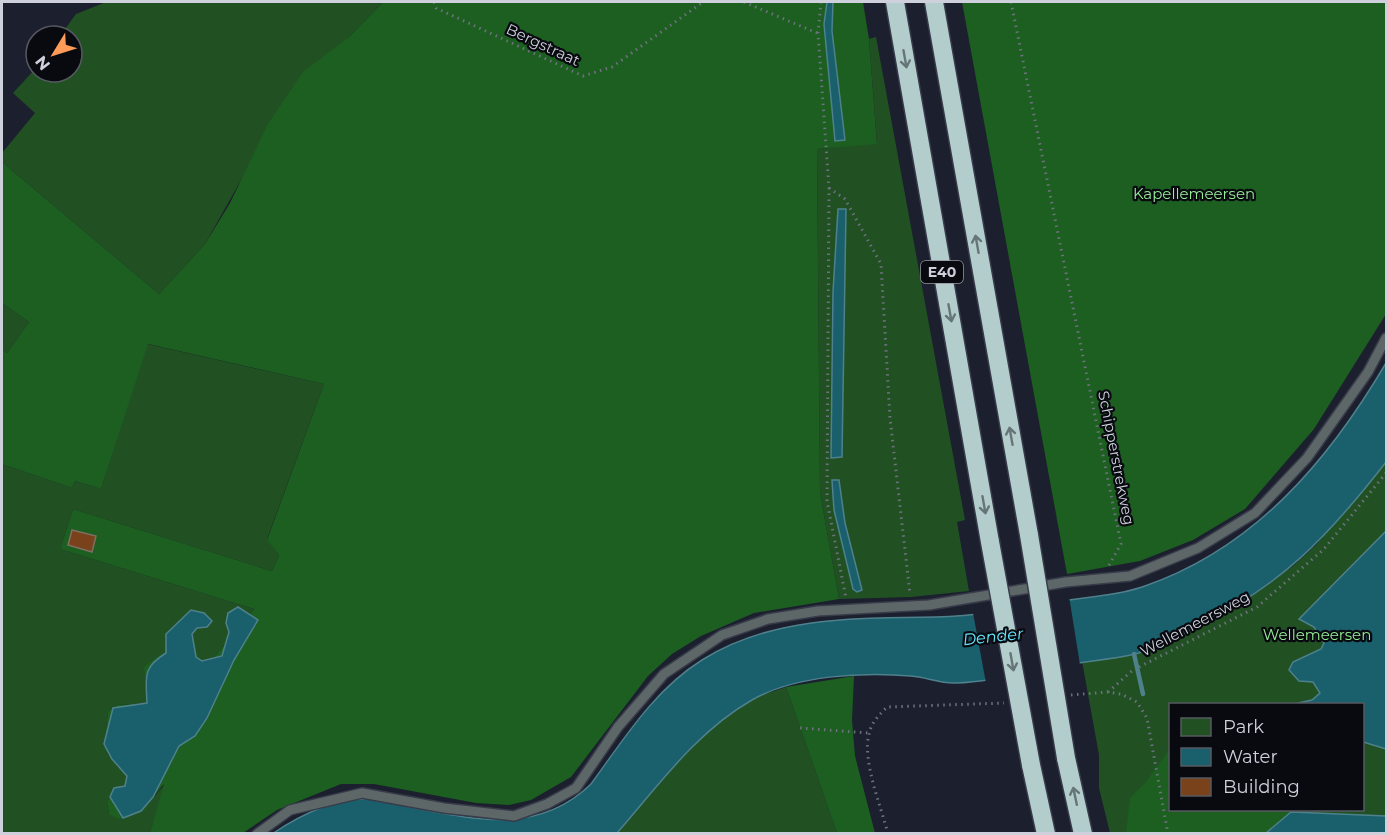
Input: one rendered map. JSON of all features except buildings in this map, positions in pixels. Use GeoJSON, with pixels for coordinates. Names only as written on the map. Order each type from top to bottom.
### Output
{"type":"FeatureCollection","features":[{"type":"Feature","properties":{"kind":"highway","name":"E40"},"geometry":{"type":"LineString","coordinates":[[895,2],[1030,765],[1046,834]]}},
{"type":"Feature","properties":{"kind":"highway","name":"E40"},"geometry":{"type":"LineString","coordinates":[[934,2],[1029,535],[1066,758],[1083,834]]}},
{"type":"Feature","properties":{"kind":"lane"},"geometry":{"type":"LineString","coordinates":[[256,834],[290,810],[362,793],[444,808],[514,816],[547,804],[576,788],[618,727],[664,674],[722,635],[768,619],[848,609],[912,606],[1066,582],[1101,581],[1130,576],[1198,548],[1255,513],[1306,458],[1368,372],[1386,338]]}},
{"type":"Feature","properties":{"kind":"path","name":"Bergstraat"},"geometry":{"type":"LineString","coordinates":[[434,2],[436,8],[583,76],[612,67],[702,2]]}},
{"type":"Feature","properties":{"kind":"path"},"geometry":{"type":"LineString","coordinates":[[744,2],[818,33]]}},
{"type":"Feature","properties":{"kind":"path"},"geometry":{"type":"LineString","coordinates":[[821,2],[818,33],[829,188],[827,501],[848,609]]}},
{"type":"Feature","properties":{"kind":"path","name":"Schipperstrekweg"},"geometry":{"type":"LineString","coordinates":[[1011,2],[1088,372],[1121,544],[1101,581]]}},
{"type":"Feature","properties":{"kind":"path"},"geometry":{"type":"LineString","coordinates":[[829,188],[845,199],[881,264],[891,418],[912,606]]}},
{"type":"Feature","properties":{"kind":"path","name":"Wellemeersweg"},"geometry":{"type":"LineString","coordinates":[[1139,667],[1257,607],[1324,549],[1386,473]]}},
{"type":"Feature","properties":{"kind":"path","name":"Wellemeersweg"},"geometry":{"type":"LineString","coordinates":[[1107,692],[1134,669]]}},
{"type":"Feature","properties":{"kind":"path"},"geometry":{"type":"LineString","coordinates":[[1089,693],[1121,694],[1137,702],[1147,718],[1168,834]]}},
{"type":"Feature","properties":{"kind":"path"},"geometry":{"type":"LineString","coordinates":[[888,834],[867,756],[869,733],[876,718],[887,707],[990,705]]}},
{"type":"Feature","properties":{"kind":"path"},"geometry":{"type":"LineString","coordinates":[[800,728],[869,733]]}},
{"type":"Feature","properties":{"kind":"green space"},"geometry":{"type":"Polygon","coordinates":[[[106,2],[383,2],[349,37],[249,166],[205,244],[159,294],[2,162],[2,153],[35,113],[13,93],[24,81],[24,84],[84,84],[84,24],[69,24],[76,14],[106,2]]]}},
{"type":"Feature","properties":{"kind":"green space"},"geometry":{"type":"Polygon","coordinates":[[[383,2],[863,2],[869,39],[877,144],[817,149],[820,492],[839,599],[754,613],[701,636],[672,654],[648,676],[571,777],[531,800],[509,805],[476,803],[374,784],[341,784],[277,810],[243,833],[150,833],[164,784],[141,811],[119,819],[109,814],[107,802],[114,788],[126,786],[127,776],[104,749],[108,711],[117,705],[149,703],[144,667],[169,649],[210,662],[254,609],[60,549],[73,509],[272,571],[279,555],[267,540],[324,384],[148,344],[101,489],[75,481],[72,488],[2,464],[2,349],[7,353],[29,322],[2,303],[2,162],[159,294],[205,244],[230,203],[268,124],[303,72],[349,37],[383,2]]]}},
{"type":"Feature","properties":{"kind":"green space","name":"Kapellemeersen"},"geometry":{"type":"Polygon","coordinates":[[[962,2],[1386,2],[1386,314],[1314,429],[1245,509],[1193,540],[1140,561],[1067,574],[962,2]]]}},
{"type":"Feature","properties":{"kind":"green space"},"geometry":{"type":"Polygon","coordinates":[[[876,37],[965,520],[957,522],[969,591],[911,597],[839,599],[820,492],[817,149],[877,143],[869,39],[876,37]]]}},
{"type":"Feature","properties":{"kind":"green space"},"geometry":{"type":"Polygon","coordinates":[[[2,303],[29,322],[7,353],[2,349],[2,303]]]}},
{"type":"Feature","properties":{"kind":"green space"},"geometry":{"type":"Polygon","coordinates":[[[147,344],[324,384],[267,539],[279,555],[272,571],[73,509],[60,549],[254,609],[210,662],[149,703],[117,705],[108,711],[104,749],[127,776],[126,786],[114,788],[107,802],[109,814],[141,811],[166,783],[150,833],[2,834],[2,464],[72,488],[75,481],[101,489],[147,344]]]}},
{"type":"Feature","properties":{"kind":"green space","name":"Wellemeersen"},"geometry":{"type":"Polygon","coordinates":[[[1386,462],[1386,833],[1110,833],[1099,788],[1099,755],[1082,661],[1136,654],[1234,609],[1293,566],[1316,545],[1386,462]]]}},
{"type":"Feature","properties":{"kind":"green space"},"geometry":{"type":"Polygon","coordinates":[[[854,676],[852,720],[855,756],[875,833],[837,833],[786,687],[854,676]]]}},
{"type":"Feature","properties":{"kind":"green space"},"geometry":{"type":"Polygon","coordinates":[[[786,687],[837,833],[617,834],[679,761],[713,727],[752,700],[786,687]]]}},
{"type":"Feature","properties":{"kind":"green space"},"geometry":{"type":"Polygon","coordinates":[[[1169,750],[1169,811],[1291,812],[1266,833],[1126,833],[1130,798],[1146,782],[1169,750]]]}},
{"type":"Feature","properties":{"kind":"water"},"geometry":{"type":"Polygon","coordinates":[[[827,2],[833,2],[832,31],[845,140],[835,141],[824,24],[827,2]]]}},
{"type":"Feature","properties":{"kind":"water"},"geometry":{"type":"Polygon","coordinates":[[[838,209],[846,209],[842,457],[831,458],[833,292],[838,209]]]}},
{"type":"Feature","properties":{"kind":"water","name":"Dender"},"geometry":{"type":"Polygon","coordinates":[[[1386,363],[1386,462],[1322,537],[1277,577],[1224,613],[1157,646],[1126,656],[1068,664],[982,681],[950,683],[911,676],[851,675],[789,685],[752,700],[713,727],[663,778],[617,833],[272,834],[318,809],[357,799],[380,800],[434,812],[482,819],[505,820],[550,811],[571,800],[591,784],[641,716],[685,672],[729,646],[757,635],[786,627],[846,619],[936,617],[996,612],[1112,594],[1145,586],[1185,569],[1221,549],[1255,524],[1285,497],[1340,433],[1386,363]]]}},
{"type":"Feature","properties":{"kind":"water"},"geometry":{"type":"Polygon","coordinates":[[[832,480],[839,480],[845,523],[862,590],[857,592],[853,589],[834,510],[832,480]]]}},
{"type":"Feature","properties":{"kind":"water"},"geometry":{"type":"Polygon","coordinates":[[[1386,531],[1386,749],[1364,742],[1364,703],[1298,703],[1312,700],[1320,693],[1313,682],[1299,681],[1289,670],[1293,662],[1321,649],[1324,643],[1314,627],[1299,619],[1386,531]]]}},
{"type":"Feature","properties":{"kind":"water"},"geometry":{"type":"Polygon","coordinates":[[[238,607],[258,620],[234,660],[207,718],[195,736],[179,746],[153,797],[141,811],[123,818],[110,797],[114,788],[125,786],[127,776],[112,759],[104,744],[113,708],[147,703],[146,680],[149,669],[158,658],[166,653],[166,634],[191,610],[204,613],[212,621],[207,627],[197,628],[192,634],[196,657],[202,661],[222,656],[229,632],[226,623],[228,613],[238,607]]]}},
{"type":"Feature","properties":{"kind":"water"},"geometry":{"type":"Polygon","coordinates":[[[1291,812],[1386,816],[1386,833],[1266,833],[1291,812]]]}},
{"type":"Feature","properties":{"kind":"pier"},"geometry":{"type":"Polygon","coordinates":[[[1069,596],[1080,665],[986,683],[973,613],[1069,596]]]}},
{"type":"Feature","properties":{"kind":"waterway"},"geometry":{"type":"LineString","coordinates":[[1134,654],[1143,694]]}}]}
